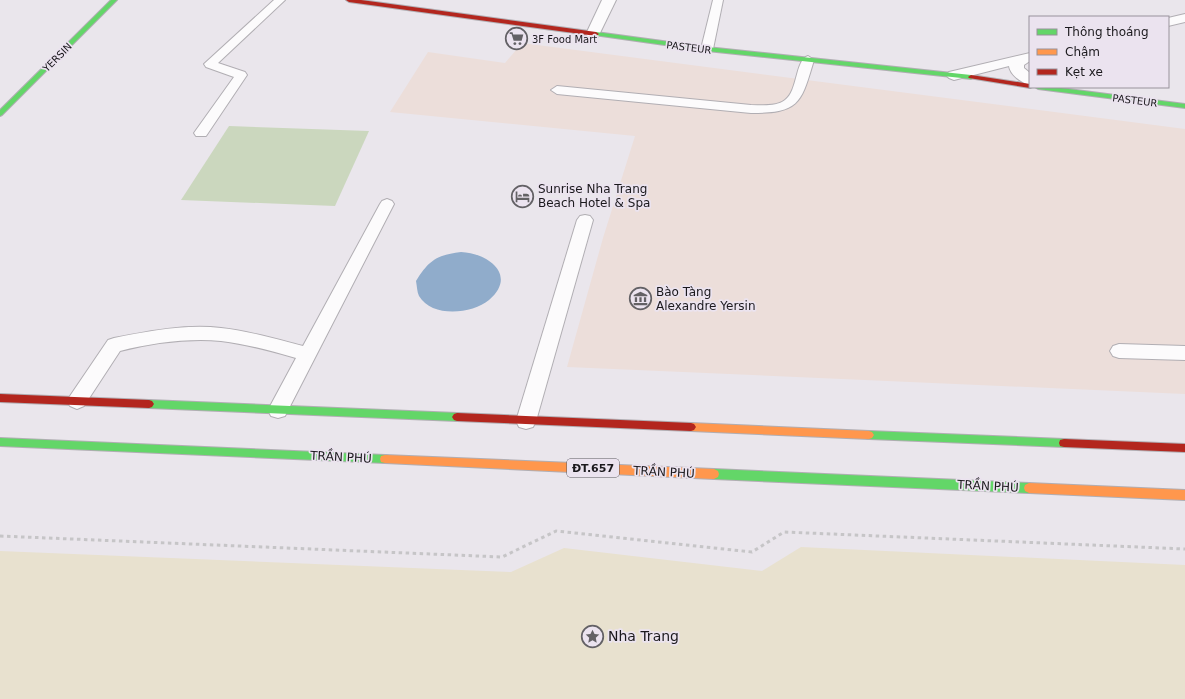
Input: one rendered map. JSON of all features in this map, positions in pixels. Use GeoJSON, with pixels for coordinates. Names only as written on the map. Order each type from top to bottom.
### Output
{"type":"FeatureCollection","features":[{"type":"Feature","properties":{"kind":"main road","name":"YERSIN"},"geometry":{"type":"LineString","coordinates":[[0,114],[114,0]]}},
{"type":"Feature","properties":{"kind":"main road","name":"PASTEUR"},"geometry":{"type":"LineString","coordinates":[[349,0],[707,49],[954,75],[1029,86]]}},
{"type":"Feature","properties":{"kind":"main road","name":"PASTEUR"},"geometry":{"type":"LineString","coordinates":[[1048,88],[1185,106]]}},
{"type":"Feature","properties":{"kind":"main road"},"geometry":{"type":"LineString","coordinates":[[0,398],[1185,448]]}},
{"type":"Feature","properties":{"kind":"main road","name":"TRẦN PHÚ"},"geometry":{"type":"LineString","coordinates":[[0,442],[1185,495]]}},
{"type":"Feature","properties":{"kind":"street"},"geometry":{"type":"LineString","coordinates":[[593,34],[609,0]]}},
{"type":"Feature","properties":{"kind":"street"},"geometry":{"type":"LineString","coordinates":[[1169,22],[1185,18]]}},
{"type":"Feature","properties":{"kind":"street"},"geometry":{"type":"LineString","coordinates":[[954,75],[1025,58]]}},
{"type":"Feature","properties":{"kind":"street"},"geometry":{"type":"LineString","coordinates":[[1025,58],[1016,64],[1017,70],[1029,79]]}},
{"type":"Feature","properties":{"kind":"lane"},"geometry":{"type":"LineString","coordinates":[[201,133],[241,74],[210,64],[280,0]]}},
{"type":"Feature","properties":{"kind":"lane"},"geometry":{"type":"LineString","coordinates":[[707,49],[718,0]]}},
{"type":"Feature","properties":{"kind":"lane"},"geometry":{"type":"LineString","coordinates":[[557,90],[751,109],[769,109],[784,105],[794,100],[808,60]]}},
{"type":"Feature","properties":{"kind":"lane"},"geometry":{"type":"LineString","coordinates":[[278,410],[388,204]]}},
{"type":"Feature","properties":{"kind":"lane"},"geometry":{"type":"LineString","coordinates":[[526,421],[585,220]]}},
{"type":"Feature","properties":{"kind":"lane"},"geometry":{"type":"LineString","coordinates":[[76,401],[114,345],[141,338],[190,334],[232,336],[308,354]]}},
{"type":"Feature","properties":{"kind":"lane"},"geometry":{"type":"LineString","coordinates":[[1119,351],[1185,353]]}},
{"type":"Feature","properties":{"kind":"path"},"geometry":{"type":"LineString","coordinates":[[0,536],[502,557],[556,531],[752,552],[784,532],[1185,549]]}},
{"type":"Feature","properties":{"kind":"shaded area"},"geometry":{"type":"Polygon","coordinates":[[[522,43],[1185,129],[1185,394],[567,367],[603,238],[635,136],[390,112],[428,52],[505,63],[522,43]]]}},
{"type":"Feature","properties":{"kind":"green space"},"geometry":{"type":"Polygon","coordinates":[[[229,126],[369,131],[335,206],[181,200],[229,126]]]}},
{"type":"Feature","properties":{"kind":"sand","name":"Nha Trang"},"geometry":{"type":"Polygon","coordinates":[[[801,547],[1185,565],[1185,699],[0,699],[0,551],[511,572],[564,548],[762,571],[801,547]]]}},
{"type":"Feature","properties":{"kind":"water"},"geometry":{"type":"Polygon","coordinates":[[[461,252],[481,256],[496,267],[500,274],[501,282],[497,291],[482,305],[463,311],[442,311],[433,308],[425,303],[419,296],[416,281],[425,268],[434,260],[446,255],[461,252]]]}},
{"type":"Feature","properties":{"kind":"traffic: fast"},"geometry":{"type":"LineString","coordinates":[[0,114],[114,0]]}},
{"type":"Feature","properties":{"kind":"traffic: fast"},"geometry":{"type":"LineString","coordinates":[[596,34],[707,49],[971,77]]}},
{"type":"Feature","properties":{"kind":"traffic: fast"},"geometry":{"type":"LineString","coordinates":[[1046,88],[1185,106]]}},
{"type":"Feature","properties":{"kind":"traffic: fast"},"geometry":{"type":"LineString","coordinates":[[149,404],[457,417]]}},
{"type":"Feature","properties":{"kind":"traffic: fast"},"geometry":{"type":"LineString","coordinates":[[869,435],[1064,443]]}},
{"type":"Feature","properties":{"kind":"traffic: fast"},"geometry":{"type":"LineString","coordinates":[[0,442],[385,459]]}},
{"type":"Feature","properties":{"kind":"traffic: fast"},"geometry":{"type":"LineString","coordinates":[[714,474],[1029,488]]}},
{"type":"Feature","properties":{"kind":"traffic: slow"},"geometry":{"type":"LineString","coordinates":[[691,427],[869,435]]}},
{"type":"Feature","properties":{"kind":"traffic: slow"},"geometry":{"type":"LineString","coordinates":[[385,459],[714,474]]}},
{"type":"Feature","properties":{"kind":"traffic: slow"},"geometry":{"type":"LineString","coordinates":[[1029,488],[1185,495]]}},
{"type":"Feature","properties":{"kind":"traffic: jam"},"geometry":{"type":"LineString","coordinates":[[349,0],[596,34]]}},
{"type":"Feature","properties":{"kind":"traffic: jam"},"geometry":{"type":"LineString","coordinates":[[971,77],[1029,86]]}},
{"type":"Feature","properties":{"kind":"traffic: jam"},"geometry":{"type":"LineString","coordinates":[[0,398],[149,404]]}},
{"type":"Feature","properties":{"kind":"traffic: jam"},"geometry":{"type":"LineString","coordinates":[[457,417],[691,427]]}},
{"type":"Feature","properties":{"kind":"traffic: jam"},"geometry":{"type":"LineString","coordinates":[[1064,443],[1185,448]]}},
{"type":"Feature","properties":{"kind":"place","name":"3F Food Mart"},"geometry":{"type":"Point","coordinates":[516,39]}},
{"type":"Feature","properties":{"kind":"place","name":"Sunrise Nha Trang Beach Hotel & Spa"},"geometry":{"type":"Point","coordinates":[523,196]}},
{"type":"Feature","properties":{"kind":"place","name":"Bào Tàng Alexandre Yersin"},"geometry":{"type":"Point","coordinates":[641,299]}},
{"type":"Feature","properties":{"kind":"place","name":"Nha Trang"},"geometry":{"type":"Point","coordinates":[592,636]}}]}
